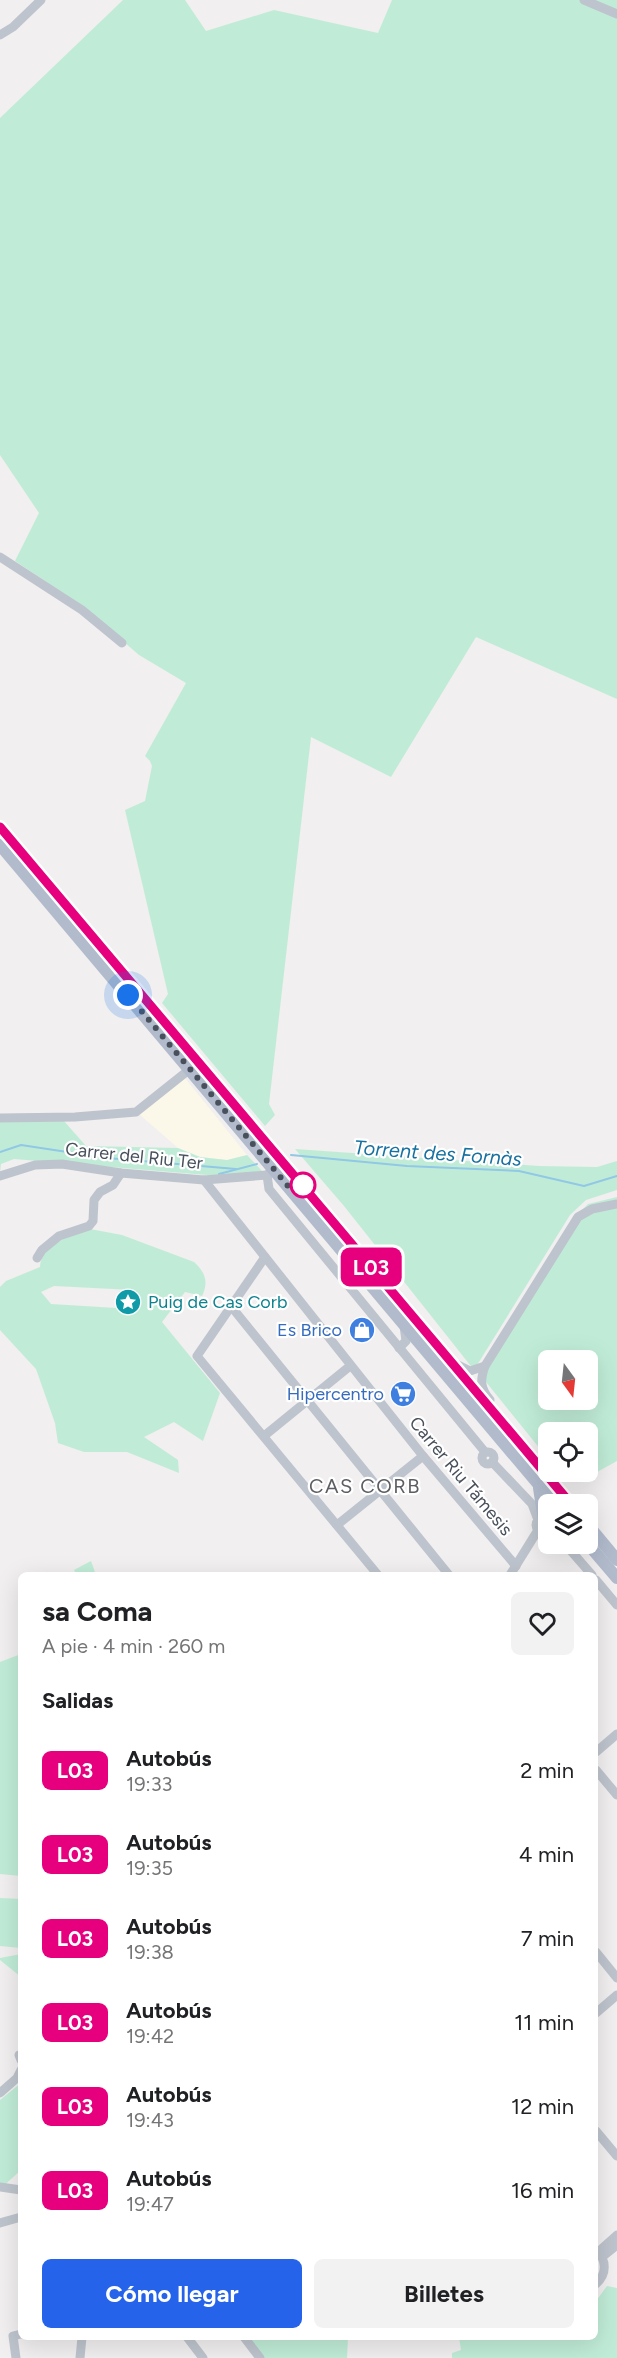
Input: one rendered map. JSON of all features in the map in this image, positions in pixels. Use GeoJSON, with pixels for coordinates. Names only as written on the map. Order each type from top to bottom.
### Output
{"type":"FeatureCollection","features":[{"type":"Feature","properties":{"kind":"main road"},"geometry":{"type":"LineString","coordinates":[[0,827],[563,1494]]}},
{"type":"Feature","properties":{"kind":"main road"},"geometry":{"type":"LineString","coordinates":[[0,845],[190,1069],[270,1172],[404,1323],[546,1494]]}},
{"type":"Feature","properties":{"kind":"main road"},"geometry":{"type":"LineString","coordinates":[[538,1484],[541,1494]]}},
{"type":"Feature","properties":{"kind":"main road"},"geometry":{"type":"LineString","coordinates":[[598,1537],[617,1560]]}},
{"type":"Feature","properties":{"kind":"main road"},"geometry":{"type":"LineString","coordinates":[[597,1554],[617,1578]]}},
{"type":"Feature","properties":{"kind":"street"},"geometry":{"type":"LineString","coordinates":[[0,35],[13,27],[41,0]]}},
{"type":"Feature","properties":{"kind":"street"},"geometry":{"type":"LineString","coordinates":[[584,0],[617,14]]}},
{"type":"Feature","properties":{"kind":"street"},"geometry":{"type":"LineString","coordinates":[[0,556],[82,610],[122,644]]}},
{"type":"Feature","properties":{"kind":"street"},"geometry":{"type":"LineString","coordinates":[[0,1118],[136,1113],[190,1069]]}},
{"type":"Feature","properties":{"kind":"street","name":"Carrer del Riu Ter"},"geometry":{"type":"LineString","coordinates":[[0,1176],[35,1165],[62,1164],[121,1173],[204,1180],[270,1172]]}},
{"type":"Feature","properties":{"kind":"street"},"geometry":{"type":"LineString","coordinates":[[270,1172],[270,1189],[485,1452],[492,1453],[494,1459],[492,1462],[532,1504],[538,1514]]}},
{"type":"Feature","properties":{"kind":"street"},"geometry":{"type":"LineString","coordinates":[[37,1258],[42,1250],[59,1236],[89,1226],[93,1221],[94,1200],[100,1192],[113,1185],[121,1173]]}},
{"type":"Feature","properties":{"kind":"street","name":"Carrer Riu Támesis"},"geometry":{"type":"LineString","coordinates":[[204,1180],[350,1366],[516,1566]]}},
{"type":"Feature","properties":{"kind":"street"},"geometry":{"type":"LineString","coordinates":[[516,1439],[505,1418],[483,1391],[480,1379],[485,1366],[578,1216],[592,1209],[617,1204]]}},
{"type":"Feature","properties":{"kind":"street"},"geometry":{"type":"LineString","coordinates":[[265,1257],[197,1356],[376,1572]]}},
{"type":"Feature","properties":{"kind":"street"},"geometry":{"type":"LineString","coordinates":[[230,1305],[447,1572]]}},
{"type":"Feature","properties":{"kind":"street"},"geometry":{"type":"LineString","coordinates":[[399,1348],[406,1341],[404,1323]]}},
{"type":"Feature","properties":{"kind":"street"},"geometry":{"type":"LineString","coordinates":[[450,1360],[470,1371],[485,1366]]}},
{"type":"Feature","properties":{"kind":"street"},"geometry":{"type":"LineString","coordinates":[[264,1436],[350,1366]]}},
{"type":"Feature","properties":{"kind":"street"},"geometry":{"type":"LineString","coordinates":[[337,1525],[423,1456]]}},
{"type":"Feature","properties":{"kind":"street"},"geometry":{"type":"LineString","coordinates":[[512,1572],[538,1535]]}},
{"type":"Feature","properties":{"kind":"street"},"geometry":{"type":"LineString","coordinates":[[573,1554],[588,1572]]}},
{"type":"Feature","properties":{"kind":"street"},"geometry":{"type":"LineString","coordinates":[[598,1582],[617,1605]]}},
{"type":"Feature","properties":{"kind":"street"},"geometry":{"type":"LineString","coordinates":[[598,1750],[617,1734]]}},
{"type":"Feature","properties":{"kind":"street"},"geometry":{"type":"LineString","coordinates":[[598,1772],[617,1795]]}},
{"type":"Feature","properties":{"kind":"street"},"geometry":{"type":"LineString","coordinates":[[598,1954],[617,1977]]}},
{"type":"Feature","properties":{"kind":"street"},"geometry":{"type":"LineString","coordinates":[[598,2011],[617,1995]]}},
{"type":"Feature","properties":{"kind":"street"},"geometry":{"type":"LineString","coordinates":[[0,2093],[18,2076]]}},
{"type":"Feature","properties":{"kind":"street"},"geometry":{"type":"LineString","coordinates":[[598,2133],[617,2156]]}},
{"type":"Feature","properties":{"kind":"street"},"geometry":{"type":"LineString","coordinates":[[0,2187],[18,2190]]}},
{"type":"Feature","properties":{"kind":"street"},"geometry":{"type":"LineString","coordinates":[[0,2223],[18,2218]]}},
{"type":"Feature","properties":{"kind":"street"},"geometry":{"type":"LineString","coordinates":[[598,2253],[617,2235]]}},
{"type":"Feature","properties":{"kind":"street"},"geometry":{"type":"LineString","coordinates":[[598,2253],[617,2245]]}},
{"type":"Feature","properties":{"kind":"street"},"geometry":{"type":"LineString","coordinates":[[598,2253],[605,2271],[598,2282]]}},
{"type":"Feature","properties":{"kind":"street"},"geometry":{"type":"LineString","coordinates":[[16,2358],[13,2336],[18,2335]]}},
{"type":"Feature","properties":{"kind":"street"},"geometry":{"type":"LineString","coordinates":[[80,2358],[82,2340]]}},
{"type":"Feature","properties":{"kind":"street"},"geometry":{"type":"LineString","coordinates":[[189,2340],[203,2358]]}},
{"type":"Feature","properties":{"kind":"street"},"geometry":{"type":"LineString","coordinates":[[246,2340],[260,2358]]}},
{"type":"Feature","properties":{"kind":"shaded area"},"geometry":{"type":"Polygon","coordinates":[[[185,1078],[247,1155],[227,1160],[200,1157],[178,1148],[140,1115],[142,1110],[185,1078]]]}},
{"type":"Feature","properties":{"kind":"green space"},"geometry":{"type":"Polygon","coordinates":[[[123,0],[185,0],[206,31],[274,10],[378,33],[392,0],[617,0],[617,699],[476,637],[391,777],[311,737],[269,1104],[275,1115],[265,1126],[162,1003],[168,994],[125,810],[145,801],[152,766],[145,756],[186,683],[139,655],[80,604],[15,561],[39,513],[0,455],[0,118],[123,0]]]}},
{"type":"Feature","properties":{"kind":"green space"},"geometry":{"type":"Polygon","coordinates":[[[0,1121],[64,1121],[86,1146],[178,1148],[200,1157],[227,1160],[247,1155],[264,1173],[219,1176],[14,1159],[1,1164],[0,1173],[0,1121]]]}},
{"type":"Feature","properties":{"kind":"green space"},"geometry":{"type":"Polygon","coordinates":[[[295,1149],[539,1166],[597,1167],[617,1161],[617,1190],[586,1200],[570,1215],[474,1370],[344,1206],[295,1149]]]}},
{"type":"Feature","properties":{"kind":"green space"},"geometry":{"type":"Polygon","coordinates":[[[617,1197],[617,1461],[598,1471],[598,1422],[538,1422],[538,1446],[482,1377],[577,1215],[588,1204],[617,1197]]]}},
{"type":"Feature","properties":{"kind":"green space"},"geometry":{"type":"Polygon","coordinates":[[[90,1229],[122,1235],[194,1262],[203,1273],[205,1286],[202,1296],[185,1292],[162,1322],[220,1393],[203,1441],[174,1422],[144,1437],[178,1460],[179,1473],[127,1452],[84,1452],[58,1443],[55,1423],[36,1369],[0,1330],[0,1287],[6,1281],[40,1267],[42,1259],[51,1246],[90,1229]],[[54,1286],[41,1292],[51,1304],[133,1309],[133,1290],[54,1286]]]}},
{"type":"Feature","properties":{"kind":"green space"},"geometry":{"type":"Polygon","coordinates":[[[91,1561],[95,1572],[75,1572],[74,1570],[91,1561]]]}},
{"type":"Feature","properties":{"kind":"green space"},"geometry":{"type":"Polygon","coordinates":[[[18,1655],[18,1876],[0,1874],[0,1662],[18,1655]]]}},
{"type":"Feature","properties":{"kind":"green space"},"geometry":{"type":"Polygon","coordinates":[[[0,1898],[18,1899],[18,1948],[0,1946],[0,1898]]]}},
{"type":"Feature","properties":{"kind":"green space"},"geometry":{"type":"Polygon","coordinates":[[[18,1955],[18,1975],[0,1960],[0,1958],[18,1955]]]}},
{"type":"Feature","properties":{"kind":"green space"},"geometry":{"type":"Polygon","coordinates":[[[18,2085],[18,2173],[0,2189],[0,2100],[18,2085]]]}},
{"type":"Feature","properties":{"kind":"green space"},"geometry":{"type":"Polygon","coordinates":[[[607,2286],[617,2288],[617,2358],[452,2358],[452,2353],[461,2350],[459,2340],[598,2340],[598,2298],[607,2286]]]}},
{"type":"Feature","properties":{"kind":"green space"},"geometry":{"type":"Polygon","coordinates":[[[250,2340],[348,2340],[347,2358],[264,2358],[250,2340]]]}},
{"type":"Feature","properties":{"kind":"waterway","name":"Torrent des Fornàs"},"geometry":{"type":"LineString","coordinates":[[0,1152],[21,1145],[107,1158],[236,1169]]}},
{"type":"Feature","properties":{"kind":"waterway","name":"Torrent des Fornàs"},"geometry":{"type":"LineString","coordinates":[[291,1155],[407,1166],[519,1171],[584,1186],[617,1176]]}},
{"type":"Feature","properties":{"kind":"waterway","name":"Torrent des Fornàs"},"geometry":{"type":"LineString","coordinates":[[219,1174],[257,1164]]}},
{"type":"Feature","properties":{"kind":"bus line","name":"L03"},"geometry":{"type":"LineString","coordinates":[[0,827],[563,1494]]}},
{"type":"Feature","properties":{"kind":"place","name":"Puig de Cas Corb"},"geometry":{"type":"Point","coordinates":[128,1302]}},
{"type":"Feature","properties":{"kind":"place","name":"Es Brico"},"geometry":{"type":"Point","coordinates":[362,1330]}},
{"type":"Feature","properties":{"kind":"place","name":"Hipercentro"},"geometry":{"type":"Point","coordinates":[403,1394]}},
{"type":"Feature","properties":{"kind":"district","name":"CAS CORB"},"geometry":{"type":"Point","coordinates":[365,1486]}},
{"type":"Feature","properties":{"kind":"route"},"geometry":{"type":"LineString","coordinates":[[128,995],[288,1186],[303,1185]]}}]}
